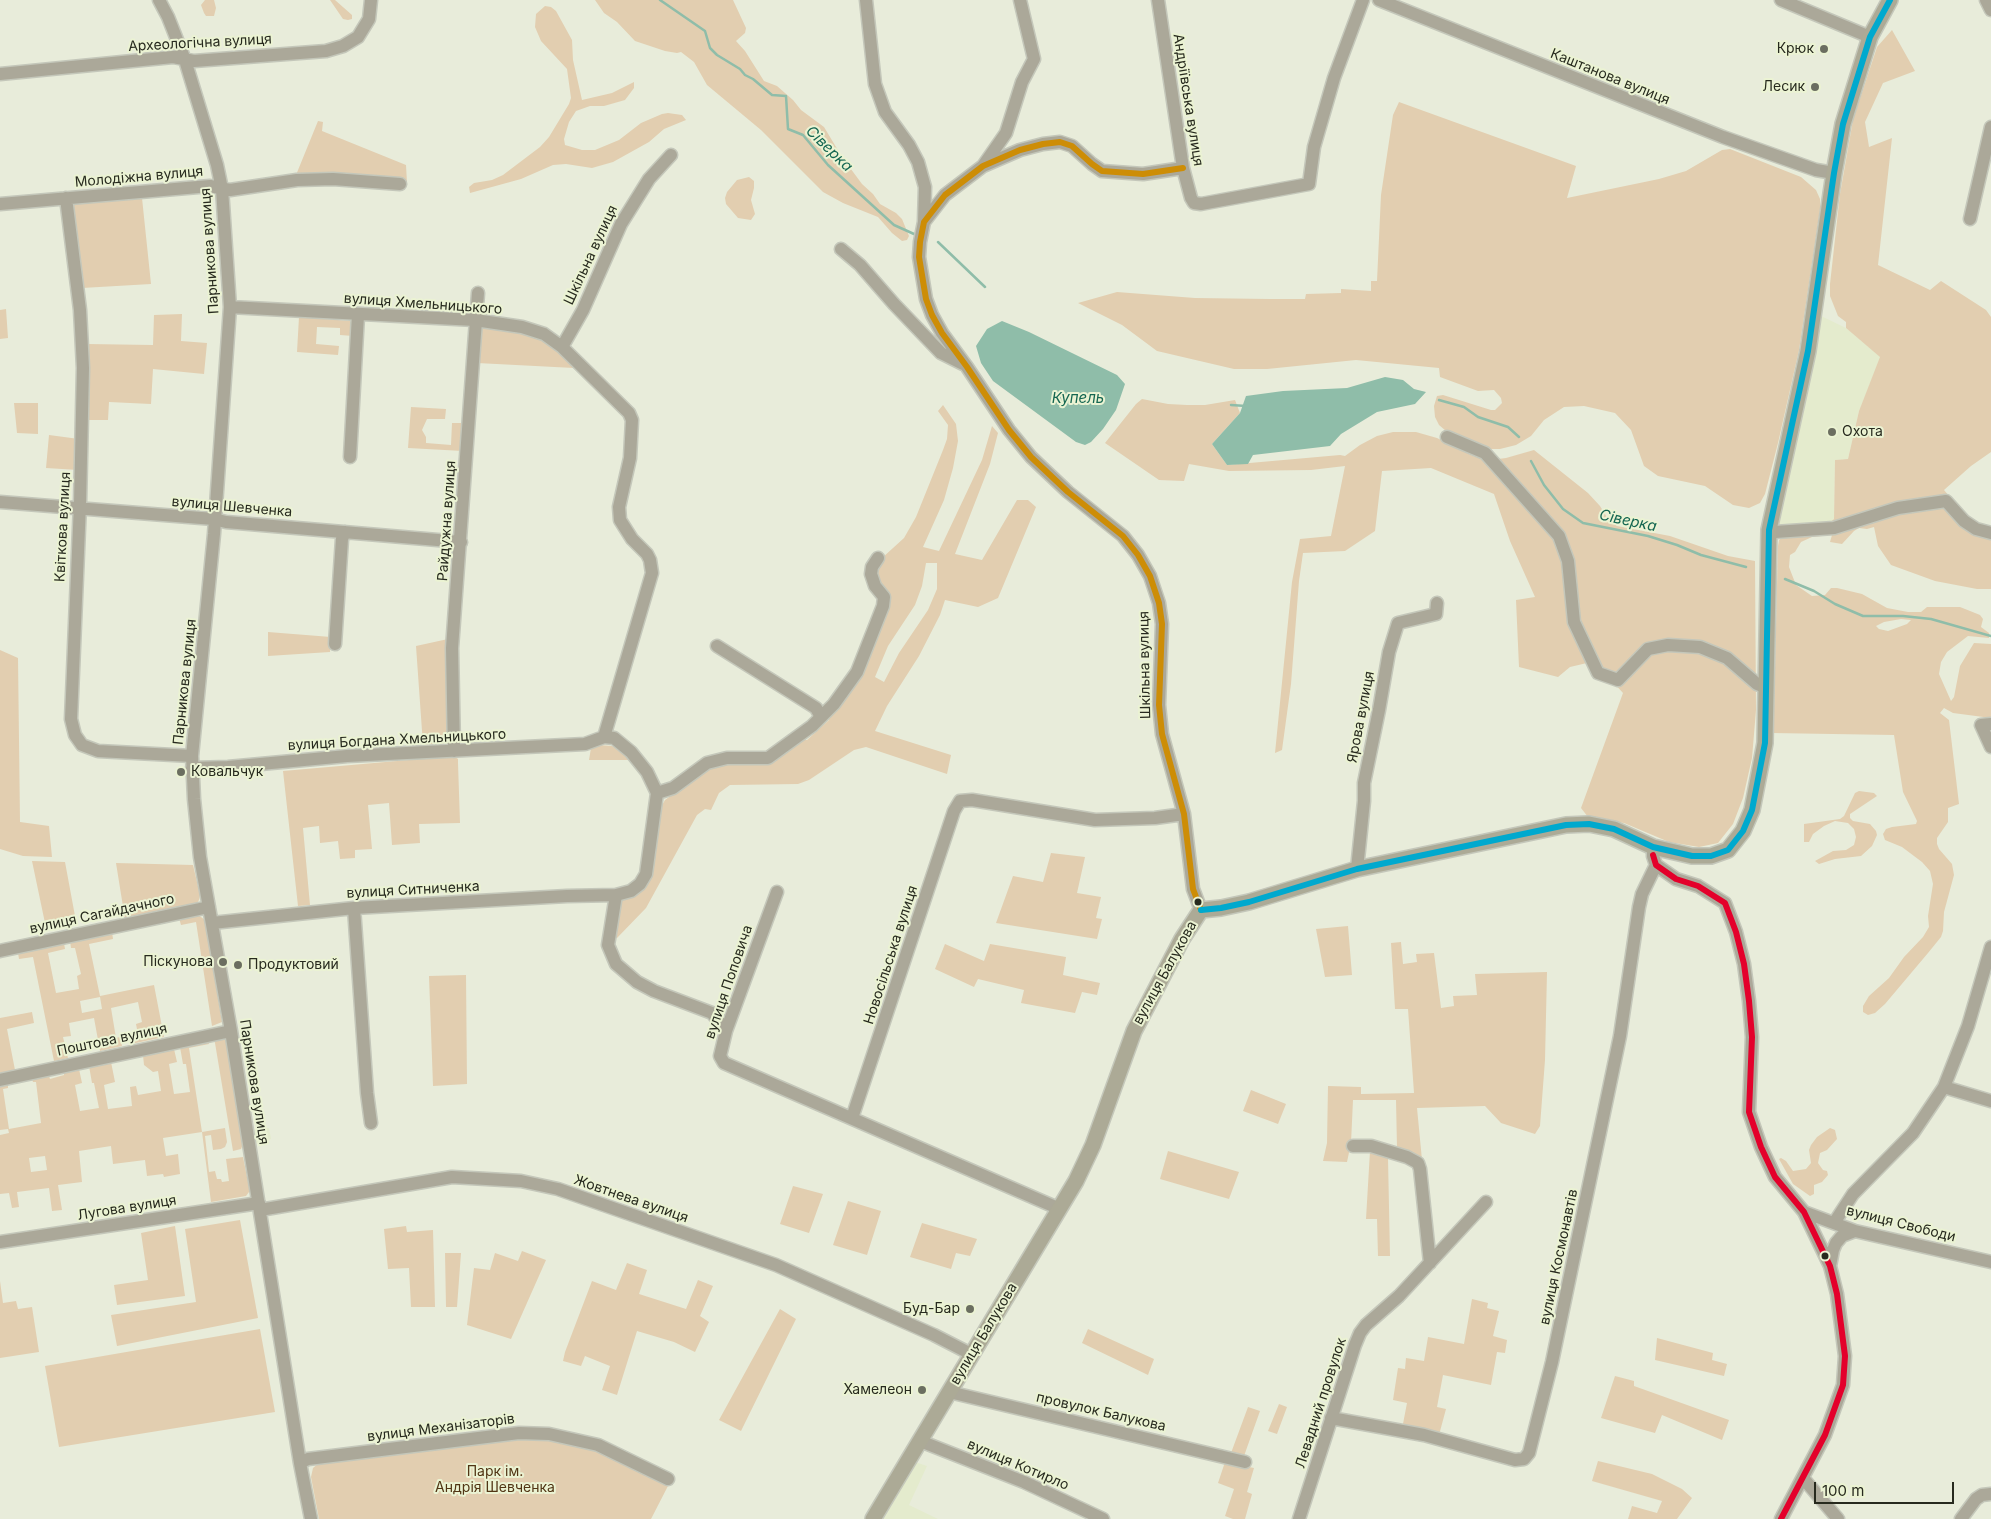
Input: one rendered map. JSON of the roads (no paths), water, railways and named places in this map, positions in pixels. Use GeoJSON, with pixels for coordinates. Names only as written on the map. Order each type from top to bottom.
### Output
{"type":"FeatureCollection","features":[{"type":"Feature","properties":{"kind":"main road","name":"вулиця Балукова"},"geometry":{"type":"LineString","coordinates":[[873,1519],[1060,1209],[1093,1145],[1134,1032],[1182,939],[1201,910],[1249,902],[1356,869],[1566,826],[1589,824],[1614,829],[1653,847],[1692,856],[1711,856],[1728,850],[1743,831],[1752,810],[1765,743],[1769,530],[1808,351],[1834,173],[1849,101],[1870,37],[1890,0]]}},
{"type":"Feature","properties":{"kind":"street","name":"Парникова вулиця"},"geometry":{"type":"LineString","coordinates":[[159,0],[185,60],[217,165],[222,189],[230,307],[214,534],[192,762],[200,857],[231,1031],[300,1463],[311,1519]]}},
{"type":"Feature","properties":{"kind":"street","name":"Археологічна вулиця"},"geometry":{"type":"LineString","coordinates":[[0,74],[173,57],[185,60],[326,51],[343,46],[358,37],[369,18],[370,0]]}},
{"type":"Feature","properties":{"kind":"street"},"geometry":{"type":"LineString","coordinates":[[866,0],[875,84],[885,112],[909,145],[918,162],[925,187],[924,222]]}},
{"type":"Feature","properties":{"kind":"street"},"geometry":{"type":"LineString","coordinates":[[983,166],[1006,133],[1022,82],[1034,59],[1020,0]]}},
{"type":"Feature","properties":{"kind":"street","name":"Андріївська вулиця"},"geometry":{"type":"LineString","coordinates":[[1158,0],[1183,168],[1188,191],[1194,203],[1201,204],[1309,184],[1314,147],[1334,78],[1363,0]]}},
{"type":"Feature","properties":{"kind":"street","name":"Каштанова вулиця"},"geometry":{"type":"LineString","coordinates":[[1379,0],[1723,137],[1816,170],[1834,173]]}},
{"type":"Feature","properties":{"kind":"street"},"geometry":{"type":"LineString","coordinates":[[1781,0],[1870,37]]}},
{"type":"Feature","properties":{"kind":"street"},"geometry":{"type":"LineString","coordinates":[[1986,0],[1991,10]]}},
{"type":"Feature","properties":{"kind":"street"},"geometry":{"type":"LineString","coordinates":[[1970,219],[1991,128]]}},
{"type":"Feature","properties":{"kind":"street","name":"Шкільна вулиця"},"geometry":{"type":"LineString","coordinates":[[1183,168],[1142,174],[1102,171],[1072,146],[1060,142],[1042,144],[1020,150],[983,166],[945,195],[924,222],[919,257],[926,299],[932,315],[942,333],[967,366],[1009,430],[1031,457],[1068,492],[1123,536],[1138,555],[1150,576],[1159,602],[1162,624],[1159,705],[1162,734],[1184,814],[1193,889],[1201,910]]}},
{"type":"Feature","properties":{"kind":"street","name":"Шкільна вулиця"},"geometry":{"type":"LineString","coordinates":[[562,347],[583,310],[621,224],[650,179],[671,155]]}},
{"type":"Feature","properties":{"kind":"street","name":"Молодіжна вулиця"},"geometry":{"type":"LineString","coordinates":[[0,204],[210,186],[230,190],[297,180],[333,179],[400,184]]}},
{"type":"Feature","properties":{"kind":"street","name":"Квіткова вулиця"},"geometry":{"type":"LineString","coordinates":[[66,198],[82,329],[83,368],[71,719],[76,735],[82,745],[98,751],[192,762]]}},
{"type":"Feature","properties":{"kind":"street"},"geometry":{"type":"LineString","coordinates":[[841,248],[860,265],[941,353],[967,366]]}},
{"type":"Feature","properties":{"kind":"street","name":"Райдужна вулиця"},"geometry":{"type":"LineString","coordinates":[[454,751],[452,648],[478,293]]}},
{"type":"Feature","properties":{"kind":"street","name":"вулиця Хмельницького"},"geometry":{"type":"LineString","coordinates":[[230,307],[476,320],[529,329],[544,334],[562,347],[629,413],[632,420],[630,458],[619,507],[620,520],[632,539],[647,554],[652,573],[604,737]]}},
{"type":"Feature","properties":{"kind":"street"},"geometry":{"type":"LineString","coordinates":[[350,457],[358,315]]}},
{"type":"Feature","properties":{"kind":"street"},"geometry":{"type":"LineString","coordinates":[[1447,437],[1485,453],[1559,536],[1568,561],[1574,622],[1598,672],[1618,680],[1648,649],[1668,644],[1700,647],[1727,658],[1757,684],[1767,688]]}},
{"type":"Feature","properties":{"kind":"street"},"geometry":{"type":"LineString","coordinates":[[1769,530],[1775,532],[1834,528],[1898,508],[1946,501],[1964,521],[1976,529],[1991,533]]}},
{"type":"Feature","properties":{"kind":"street","name":"вулиця Шевченка"},"geometry":{"type":"LineString","coordinates":[[0,502],[214,519],[226,522],[461,542]]}},
{"type":"Feature","properties":{"kind":"street"},"geometry":{"type":"LineString","coordinates":[[335,644],[342,539],[345,532]]}},
{"type":"Feature","properties":{"kind":"street"},"geometry":{"type":"LineString","coordinates":[[657,793],[673,788],[707,763],[726,758],[768,758],[812,726],[834,704],[857,672],[883,606],[884,597],[875,586],[871,574],[878,558]]}},
{"type":"Feature","properties":{"kind":"street","name":"Ярова вулиця"},"geometry":{"type":"LineString","coordinates":[[1356,869],[1364,802],[1364,784],[1389,652],[1398,624],[1401,621],[1436,614],[1437,603]]}},
{"type":"Feature","properties":{"kind":"street"},"geometry":{"type":"LineString","coordinates":[[717,646],[816,708],[821,716]]}},
{"type":"Feature","properties":{"kind":"street"},"geometry":{"type":"LineString","coordinates":[[1991,724],[1980,725],[1991,747]]}},
{"type":"Feature","properties":{"kind":"street"},"geometry":{"type":"LineString","coordinates":[[604,737],[614,738],[631,752],[647,772],[657,793],[646,874],[640,884],[631,891],[616,895],[608,945],[616,964],[637,982],[654,992],[712,1013],[726,1031]]}},
{"type":"Feature","properties":{"kind":"street","name":"вулиця Богдана Хмельницького"},"geometry":{"type":"LineString","coordinates":[[192,762],[228,767],[348,756],[585,744],[604,737]]}},
{"type":"Feature","properties":{"kind":"street","name":"Новосільська вулиця"},"geometry":{"type":"LineString","coordinates":[[852,1118],[954,811],[960,801],[972,800],[1095,820],[1155,818],[1184,814]]}},
{"type":"Feature","properties":{"kind":"street"},"geometry":{"type":"LineString","coordinates":[[1653,847],[1656,865],[1676,879],[1698,886],[1725,903],[1738,940],[1749,1001],[1752,1037],[1749,1112],[1775,1177],[1804,1212],[1830,1266],[1837,1294],[1843,1328],[1845,1356],[1843,1385],[1825,1435],[1781,1519]]}},
{"type":"Feature","properties":{"kind":"street","name":"вулиця Космонавтів"},"geometry":{"type":"LineString","coordinates":[[1331,1418],[1424,1435],[1515,1460],[1524,1459],[1529,1453],[1552,1362],[1618,1046],[1639,907],[1642,894],[1656,865]]}},
{"type":"Feature","properties":{"kind":"street","name":"вулиця Поповича"},"geometry":{"type":"LineString","coordinates":[[777,892],[726,1031],[720,1056],[724,1063],[852,1118]]}},
{"type":"Feature","properties":{"kind":"street","name":"вулиця Ситниченка"},"geometry":{"type":"LineString","coordinates":[[212,923],[354,908],[616,895]]}},
{"type":"Feature","properties":{"kind":"street","name":"вулиця Сагайдачного"},"geometry":{"type":"LineString","coordinates":[[0,951],[209,907]]}},
{"type":"Feature","properties":{"kind":"street"},"geometry":{"type":"LineString","coordinates":[[354,908],[367,1093],[371,1123]]}},
{"type":"Feature","properties":{"kind":"street"},"geometry":{"type":"LineString","coordinates":[[1834,1223],[1853,1194],[1913,1133],[1944,1087],[1968,1026],[1991,948]]}},
{"type":"Feature","properties":{"kind":"street","name":"Поштова вулиця"},"geometry":{"type":"LineString","coordinates":[[0,1080],[231,1031]]}},
{"type":"Feature","properties":{"kind":"street"},"geometry":{"type":"LineString","coordinates":[[1944,1087],[1991,1101]]}},
{"type":"Feature","properties":{"kind":"street"},"geometry":{"type":"LineString","coordinates":[[852,1118],[1060,1209]]}},
{"type":"Feature","properties":{"kind":"street"},"geometry":{"type":"LineString","coordinates":[[1353,1146],[1371,1146],[1407,1157],[1418,1163],[1430,1263]]}},
{"type":"Feature","properties":{"kind":"street","name":"Жовтнева вулиця"},"geometry":{"type":"LineString","coordinates":[[259,1206],[452,1177],[521,1181],[558,1189],[776,1265],[934,1335],[971,1354]]}},
{"type":"Feature","properties":{"kind":"street","name":"Левадний провулок"},"geometry":{"type":"LineString","coordinates":[[1299,1519],[1360,1333],[1366,1325],[1399,1296],[1486,1202]]}},
{"type":"Feature","properties":{"kind":"street","name":"Лугова вулиця"},"geometry":{"type":"LineString","coordinates":[[0,1242],[259,1206]]}},
{"type":"Feature","properties":{"kind":"street","name":"вулиця Свободи"},"geometry":{"type":"LineString","coordinates":[[1804,1212],[1855,1231],[1991,1262]]}},
{"type":"Feature","properties":{"kind":"street"},"geometry":{"type":"LineString","coordinates":[[1830,1266],[1832,1250],[1836,1243],[1842,1236],[1855,1231]]}},
{"type":"Feature","properties":{"kind":"street","name":"провулок Балукова"},"geometry":{"type":"LineString","coordinates":[[949,1392],[1245,1462]]}},
{"type":"Feature","properties":{"kind":"street","name":"вулиця Механізаторів"},"geometry":{"type":"LineString","coordinates":[[300,1463],[308,1459],[519,1432],[549,1434],[598,1445],[668,1479]]}},
{"type":"Feature","properties":{"kind":"street","name":"вулиця Котирло"},"geometry":{"type":"LineString","coordinates":[[920,1441],[1015,1479],[1103,1519]]}},
{"type":"Feature","properties":{"kind":"street"},"geometry":{"type":"LineString","coordinates":[[1803,1478],[1838,1519]]}},
{"type":"Feature","properties":{"kind":"street"},"geometry":{"type":"LineString","coordinates":[[1961,1519],[1976,1499],[1986,1494]]}},
{"type":"Feature","properties":{"kind":"water","name":"Купель"},"geometry":{"type":"Polygon","coordinates":[[[1002,321],[1029,332],[1117,375],[1125,384],[1116,410],[1091,442],[1085,445],[1076,442],[993,381],[981,363],[976,346],[987,329],[1002,321]]]}},
{"type":"Feature","properties":{"kind":"water"},"geometry":{"type":"Polygon","coordinates":[[[1385,377],[1403,380],[1414,389],[1426,392],[1415,404],[1377,412],[1341,434],[1330,446],[1253,455],[1248,464],[1227,465],[1212,444],[1240,413],[1246,396],[1283,391],[1347,388],[1385,377]]]}},
{"type":"Feature","properties":{"kind":"waterway","name":"Сіверка"},"geometry":{"type":"LineString","coordinates":[[660,0],[705,31],[710,48],[717,55],[740,69],[745,75],[753,79],[772,95],[786,96],[788,129],[803,135],[828,165],[894,225],[914,234]]}},
{"type":"Feature","properties":{"kind":"waterway","name":"Сіверка"},"geometry":{"type":"LineString","coordinates":[[938,242],[985,287]]}},
{"type":"Feature","properties":{"kind":"waterway","name":"Сіверка"},"geometry":{"type":"LineString","coordinates":[[1439,400],[1464,407],[1478,417],[1508,427],[1519,437]]}},
{"type":"Feature","properties":{"kind":"waterway","name":"Сіверка"},"geometry":{"type":"LineString","coordinates":[[1231,405],[1246,406]]}},
{"type":"Feature","properties":{"kind":"waterway","name":"Сіверка"},"geometry":{"type":"LineString","coordinates":[[1531,461],[1544,485],[1563,509],[1583,523],[1648,536],[1701,555],[1746,567]]}},
{"type":"Feature","properties":{"kind":"waterway","name":"Сіверка"},"geometry":{"type":"LineString","coordinates":[[1785,579],[1814,591],[1835,604],[1863,616],[1903,616],[1931,619],[1991,636]]}},
{"type":"Feature","properties":{"kind":"place","name":"Крюк"},"geometry":{"type":"Point","coordinates":[1824,49]}},
{"type":"Feature","properties":{"kind":"place","name":"Лесик"},"geometry":{"type":"Point","coordinates":[1815,87]}},
{"type":"Feature","properties":{"kind":"place","name":"Охота"},"geometry":{"type":"Point","coordinates":[1832,432]}},
{"type":"Feature","properties":{"kind":"place","name":"Ковальчук"},"geometry":{"type":"Point","coordinates":[181,772]}},
{"type":"Feature","properties":{"kind":"place","name":"Піскунова"},"geometry":{"type":"Point","coordinates":[223,962]}},
{"type":"Feature","properties":{"kind":"place","name":"Продуктовий"},"geometry":{"type":"Point","coordinates":[238,965]}},
{"type":"Feature","properties":{"kind":"place","name":"Буд-Бар"},"geometry":{"type":"Point","coordinates":[970,1309]}},
{"type":"Feature","properties":{"kind":"place","name":"Хамелеон"},"geometry":{"type":"Point","coordinates":[922,1390]}},
{"type":"Feature","properties":{"kind":"park label","name":"Парк ім. Андрія Шевченка"},"geometry":{"type":"Point","coordinates":[495,1480]}}]}
